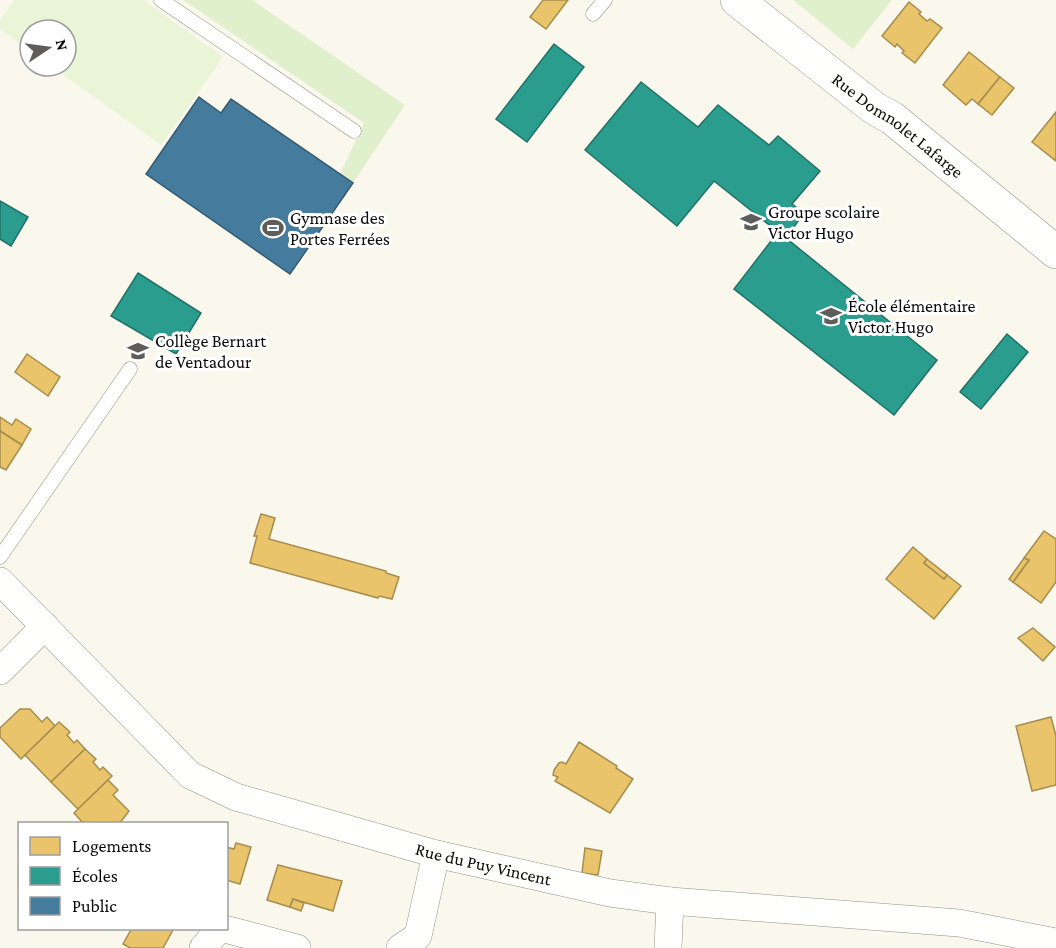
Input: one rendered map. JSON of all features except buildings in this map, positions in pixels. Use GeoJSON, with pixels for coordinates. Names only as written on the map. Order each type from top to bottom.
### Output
{"type":"FeatureCollection","features":[{"type":"Feature","properties":{"kind":"street","name":"Rue Domnolet Lafarge"},"geometry":{"type":"LineString","coordinates":[[737,0],[874,108],[892,118],[1056,252]]}},
{"type":"Feature","properties":{"kind":"street","name":"Rue du Puy Vincent"},"geometry":{"type":"LineString","coordinates":[[0,581],[190,775],[236,797],[436,854],[610,892],[670,901],[959,923],[1056,942]]}},
{"type":"Feature","properties":{"kind":"street"},"geometry":{"type":"LineString","coordinates":[[0,671],[45,626]]}},
{"type":"Feature","properties":{"kind":"street"},"geometry":{"type":"LineString","coordinates":[[415,944],[436,854]]}},
{"type":"Feature","properties":{"kind":"street"},"geometry":{"type":"LineString","coordinates":[[668,948],[670,901]]}},
{"type":"Feature","properties":{"kind":"street"},"geometry":{"type":"LineString","coordinates":[[203,948],[218,930]]}},
{"type":"Feature","properties":{"kind":"street"},"geometry":{"type":"LineString","coordinates":[[228,930],[297,948]]}},
{"type":"Feature","properties":{"kind":"lane"},"geometry":{"type":"LineString","coordinates":[[161,0],[354,131]]}},
{"type":"Feature","properties":{"kind":"lane"},"geometry":{"type":"LineString","coordinates":[[593,14],[605,0]]}},
{"type":"Feature","properties":{"kind":"lane"},"geometry":{"type":"LineString","coordinates":[[0,557],[130,369]]}},
{"type":"Feature","properties":{"kind":"green space"},"geometry":{"type":"Polygon","coordinates":[[[14,0],[143,0],[223,57],[161,145],[68,78],[78,78],[78,18],[18,18],[18,42],[0,29],[0,20],[14,0]]]}},
{"type":"Feature","properties":{"kind":"green space"},"geometry":{"type":"Polygon","coordinates":[[[183,0],[252,0],[405,105],[353,183],[340,174],[364,123],[183,0]]]}},
{"type":"Feature","properties":{"kind":"green space"},"geometry":{"type":"Polygon","coordinates":[[[793,0],[892,0],[853,49],[793,0]]]}},
{"type":"Feature","properties":{"kind":"place","name":"Groupe scolaire Victor Hugo"},"geometry":{"type":"Point","coordinates":[751,222]}},
{"type":"Feature","properties":{"kind":"place","name":"Gymnase des Portes Ferrées"},"geometry":{"type":"Point","coordinates":[273,228]}},
{"type":"Feature","properties":{"kind":"place","name":"École élémentaire Victor Hugo"},"geometry":{"type":"Point","coordinates":[831,316]}},
{"type":"Feature","properties":{"kind":"place","name":"Collège Bernart de Ventadour"},"geometry":{"type":"Point","coordinates":[138,351]}}]}
